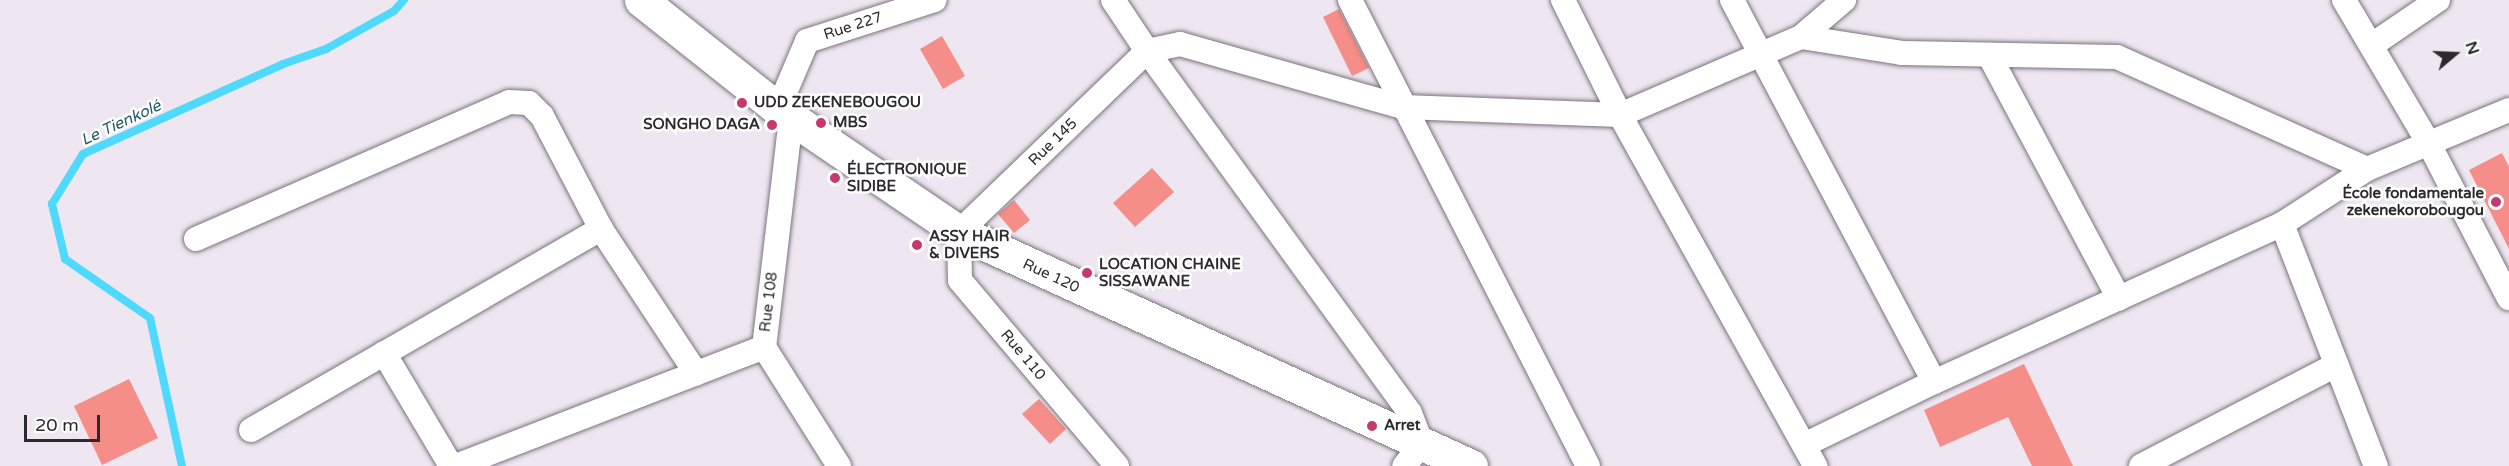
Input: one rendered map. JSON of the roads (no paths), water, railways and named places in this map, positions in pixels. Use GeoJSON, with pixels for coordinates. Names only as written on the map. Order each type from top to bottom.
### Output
{"type":"FeatureCollection","features":[{"type":"Feature","properties":{"kind":"main road","name":"Rue 120"},"geometry":{"type":"LineString","coordinates":[[640,0],[785,113],[959,232],[1413,455],[1471,466]]}},
{"type":"Feature","properties":{"kind":"street","name":"Rue 227"},"geometry":{"type":"LineString","coordinates":[[785,113],[807,41],[935,0]]}},
{"type":"Feature","properties":{"kind":"street"},"geometry":{"type":"LineString","coordinates":[[1113,0],[1147,51],[1410,413],[1413,455]]}},
{"type":"Feature","properties":{"kind":"street"},"geometry":{"type":"LineString","coordinates":[[1350,0],[1588,466]]}},
{"type":"Feature","properties":{"kind":"street"},"geometry":{"type":"LineString","coordinates":[[1563,0],[1620,115],[1810,456],[1934,382],[2282,224],[2367,169],[2509,110]]}},
{"type":"Feature","properties":{"kind":"street"},"geometry":{"type":"LineString","coordinates":[[1732,0],[1764,54],[1934,382]]}},
{"type":"Feature","properties":{"kind":"street"},"geometry":{"type":"LineString","coordinates":[[1147,51],[1180,44],[1403,107],[1620,115],[1801,37],[1844,0]]}},
{"type":"Feature","properties":{"kind":"street"},"geometry":{"type":"LineString","coordinates":[[2344,0],[2428,142],[2509,298]]}},
{"type":"Feature","properties":{"kind":"street"},"geometry":{"type":"LineString","coordinates":[[2372,45],[2439,0]]}},
{"type":"Feature","properties":{"kind":"street"},"geometry":{"type":"LineString","coordinates":[[1801,37],[1902,53],[2117,57],[2367,169]]}},
{"type":"Feature","properties":{"kind":"street","name":"Rue 145"},"geometry":{"type":"LineString","coordinates":[[959,232],[1147,51]]}},
{"type":"Feature","properties":{"kind":"street"},"geometry":{"type":"LineString","coordinates":[[1989,55],[2119,298]]}},
{"type":"Feature","properties":{"kind":"street"},"geometry":{"type":"LineString","coordinates":[[196,239],[509,102],[529,103],[542,116],[601,229],[696,373]]}},
{"type":"Feature","properties":{"kind":"street","name":"Rue 108"},"geometry":{"type":"LineString","coordinates":[[785,113],[764,347],[839,466]]}},
{"type":"Feature","properties":{"kind":"street"},"geometry":{"type":"LineString","coordinates":[[2282,224],[2376,466]]}},
{"type":"Feature","properties":{"kind":"street"},"geometry":{"type":"LineString","coordinates":[[251,430],[601,229]]}},
{"type":"Feature","properties":{"kind":"street","name":"Rue 110"},"geometry":{"type":"LineString","coordinates":[[959,232],[960,280],[1117,466]]}},
{"type":"Feature","properties":{"kind":"street"},"geometry":{"type":"LineString","coordinates":[[384,353],[454,466],[764,347]]}},
{"type":"Feature","properties":{"kind":"street"},"geometry":{"type":"LineString","coordinates":[[2140,466],[2337,365]]}},
{"type":"Feature","properties":{"kind":"waterway","name":"Le Tienkolé"},"geometry":{"type":"LineString","coordinates":[[182,466],[150,318],[65,259],[52,204],[83,154],[283,64],[326,49],[394,11],[404,0]]}},
{"type":"Feature","properties":{"kind":"place","name":"UDD ZEKENEBOUGOU"},"geometry":{"type":"Point","coordinates":[742,103]}},
{"type":"Feature","properties":{"kind":"place","name":"MBS"},"geometry":{"type":"Point","coordinates":[821,123]}},
{"type":"Feature","properties":{"kind":"place","name":"SONGHO DAGA"},"geometry":{"type":"Point","coordinates":[772,125]}},
{"type":"Feature","properties":{"kind":"place","name":"ÉLECTRONIQUE SIDIBE"},"geometry":{"type":"Point","coordinates":[835,178]}},
{"type":"Feature","properties":{"kind":"place","name":"École fondamentale zekenekorobougou"},"geometry":{"type":"Point","coordinates":[2496,202]}},
{"type":"Feature","properties":{"kind":"place","name":"ASSY HAIR & DIVERS"},"geometry":{"type":"Point","coordinates":[917,245]}},
{"type":"Feature","properties":{"kind":"place","name":"LOCATION CHAINE SISSAWANE"},"geometry":{"type":"Point","coordinates":[1087,273]}},
{"type":"Feature","properties":{"kind":"place","name":"Arret"},"geometry":{"type":"Point","coordinates":[1372,426]}}]}
